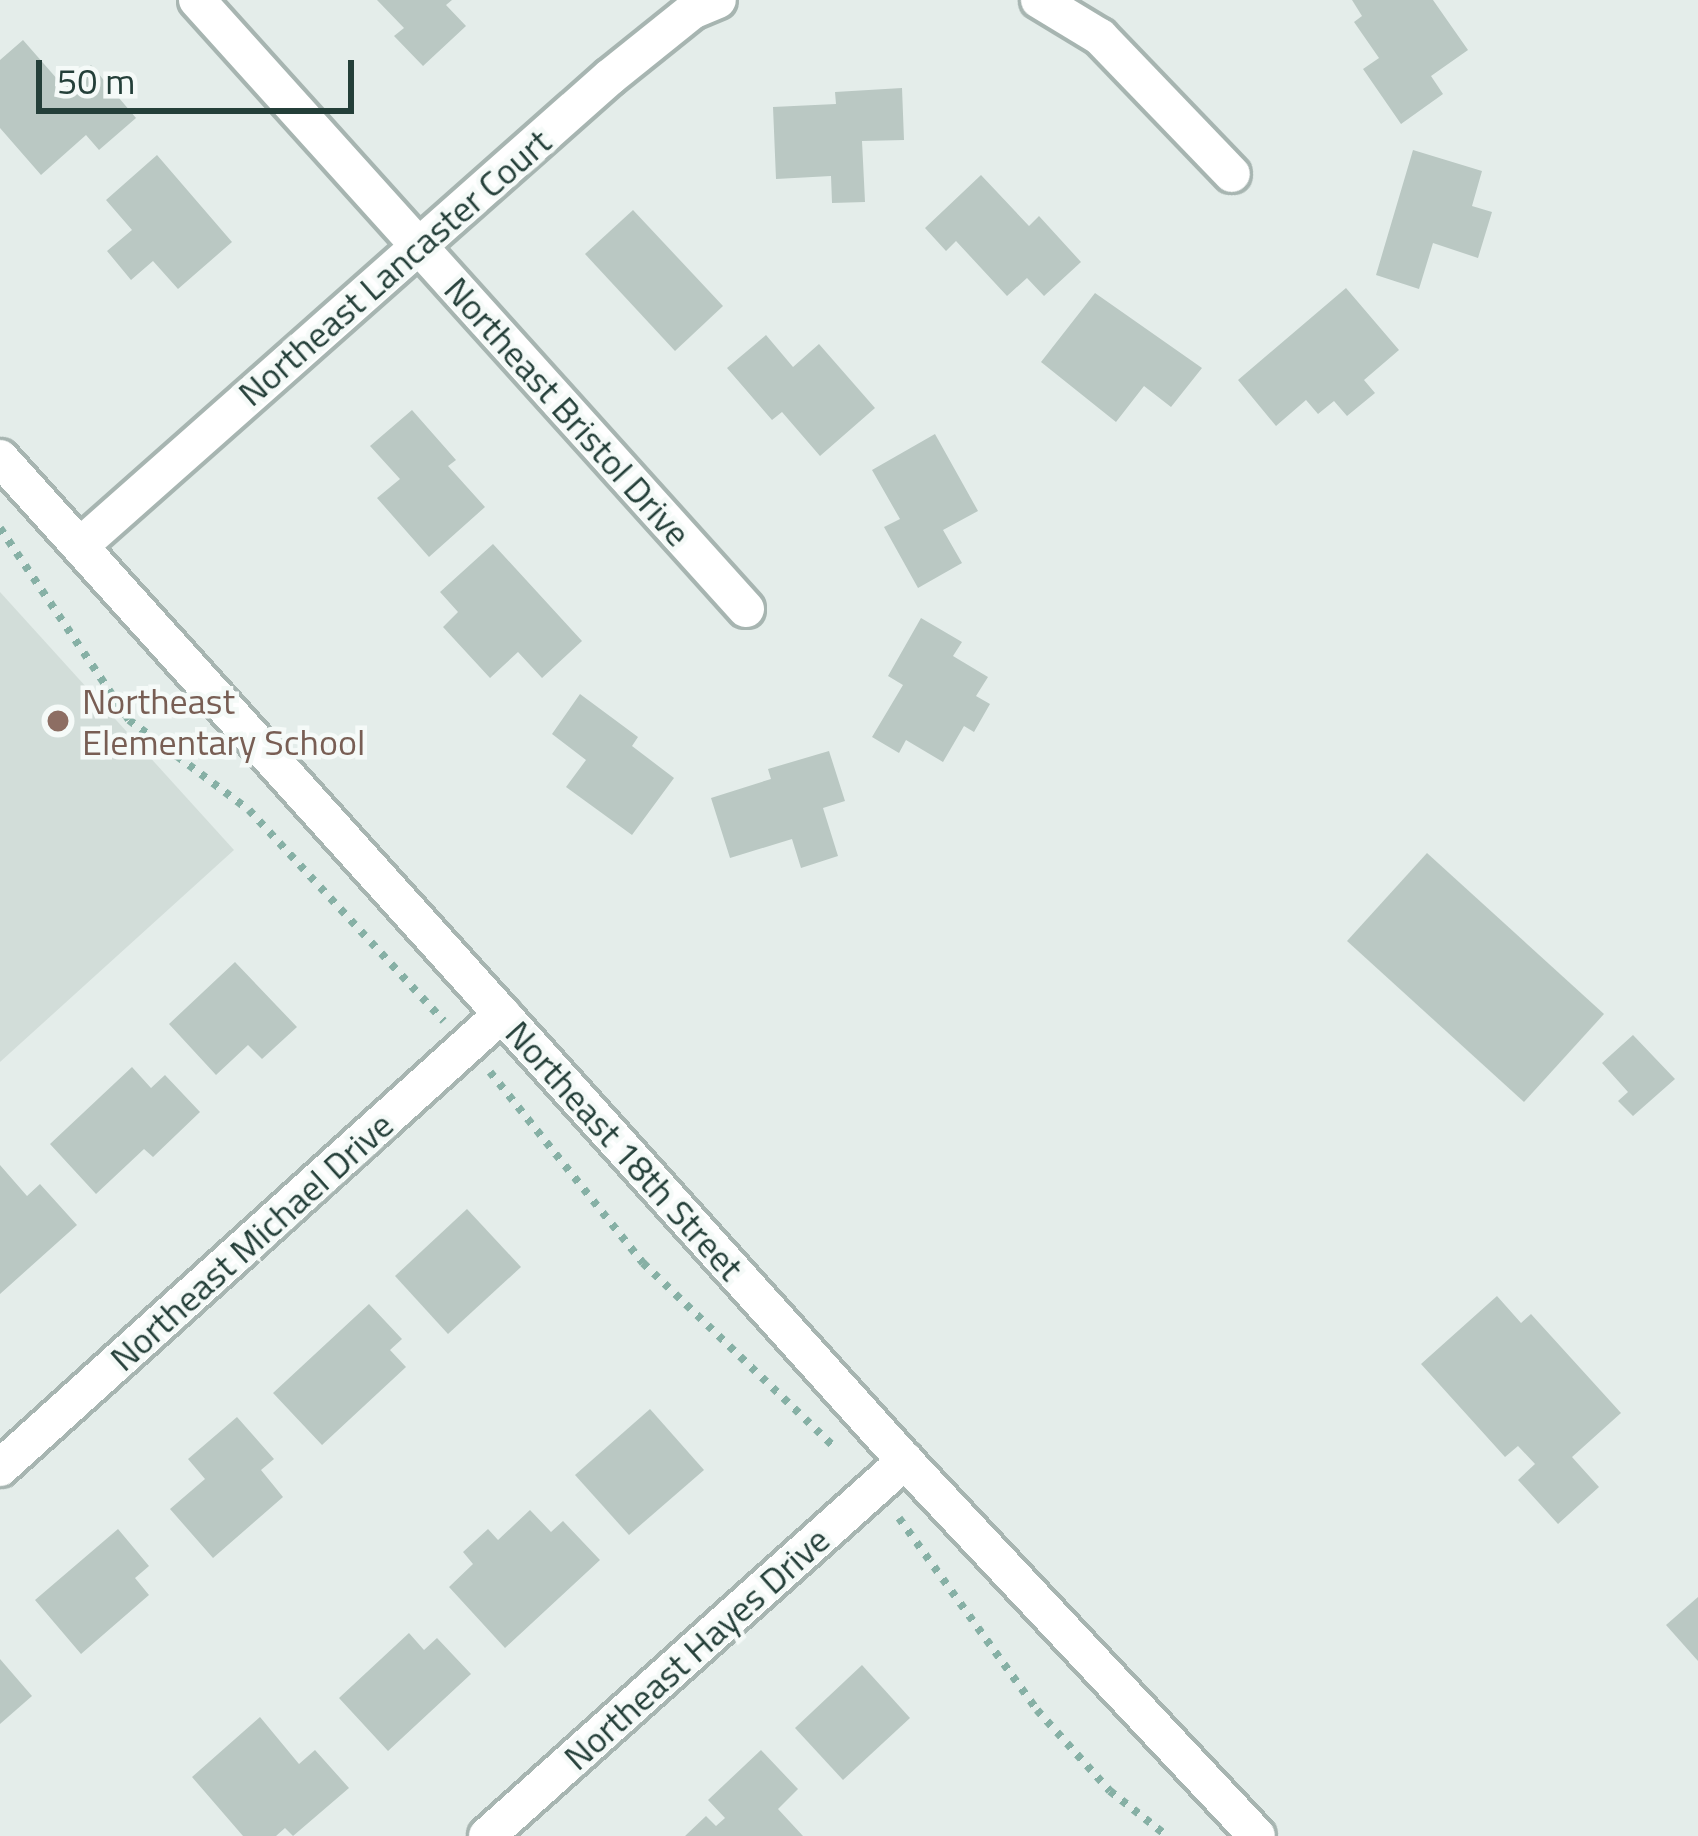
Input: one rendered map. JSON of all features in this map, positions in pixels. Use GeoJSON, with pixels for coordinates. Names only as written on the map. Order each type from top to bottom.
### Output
{"type":"FeatureCollection","features":[{"type":"Feature","properties":{"kind":"street","name":"Northeast Bristol Drive"},"geometry":{"type":"LineString","coordinates":[[197,0],[746,609]]}},
{"type":"Feature","properties":{"kind":"street","name":"Northeast Lancaster Court"},"geometry":{"type":"LineString","coordinates":[[80,546],[610,76],[692,11],[718,0]]}},
{"type":"Feature","properties":{"kind":"street"},"geometry":{"type":"LineString","coordinates":[[1039,0],[1100,37],[1232,174]]}},
{"type":"Feature","properties":{"kind":"street","name":"Northeast 18th Street"},"geometry":{"type":"LineString","coordinates":[[0,458],[905,1461],[1257,1836]]}},
{"type":"Feature","properties":{"kind":"street","name":"Northeast Michael Drive"},"geometry":{"type":"LineString","coordinates":[[0,1468],[502,1014]]}},
{"type":"Feature","properties":{"kind":"street","name":"Northeast Hayes Drive"},"geometry":{"type":"LineString","coordinates":[[487,1836],[905,1461]]}},
{"type":"Feature","properties":{"kind":"path"},"geometry":{"type":"LineString","coordinates":[[0,527],[129,720],[249,810],[466,1046],[643,1263],[876,1487],[1037,1710],[1111,1791],[1167,1836]]}},
{"type":"Feature","properties":{"kind":"shaded area","name":"Northeast Elementary School"},"geometry":{"type":"Polygon","coordinates":[[[0,592],[234,850],[0,1062],[0,592]]]}},
{"type":"Feature","properties":{"kind":"building"},"geometry":{"type":"Polygon","coordinates":[[[377,0],[452,0],[446,5],[466,26],[423,66],[394,36],[404,28],[377,0]]]}},
{"type":"Feature","properties":{"kind":"building"},"geometry":{"type":"Polygon","coordinates":[[[1352,0],[1433,0],[1468,50],[1431,76],[1443,94],[1401,124],[1363,69],[1379,58],[1354,22],[1362,16],[1352,0]]]}},
{"type":"Feature","properties":{"kind":"building"},"geometry":{"type":"Polygon","coordinates":[[[23,40],[65,88],[91,65],[136,118],[99,150],[86,135],[41,175],[0,128],[0,60],[23,40]]]}},
{"type":"Feature","properties":{"kind":"building"},"geometry":{"type":"Polygon","coordinates":[[[902,88],[904,140],[862,141],[865,202],[832,203],[831,176],[776,179],[773,107],[836,104],[835,92],[902,88]]]}},
{"type":"Feature","properties":{"kind":"building"},"geometry":{"type":"Polygon","coordinates":[[[1413,150],[1482,171],[1472,206],[1492,212],[1478,258],[1433,243],[1419,289],[1376,275],[1413,150]]]}},
{"type":"Feature","properties":{"kind":"building"},"geometry":{"type":"Polygon","coordinates":[[[157,155],[232,242],[178,289],[153,261],[131,280],[107,251],[132,230],[106,200],[157,155]]]}},
{"type":"Feature","properties":{"kind":"building"},"geometry":{"type":"Polygon","coordinates":[[[981,175],[1029,226],[1039,216],[1081,262],[1044,296],[1027,278],[1007,296],[956,241],[946,251],[925,228],[981,175]]]}},
{"type":"Feature","properties":{"kind":"building"},"geometry":{"type":"Polygon","coordinates":[[[633,210],[723,306],[675,351],[585,254],[633,210]]]}},
{"type":"Feature","properties":{"kind":"building"},"geometry":{"type":"Polygon","coordinates":[[[1346,288],[1399,350],[1364,380],[1375,393],[1347,416],[1334,401],[1318,414],[1306,400],[1276,426],[1238,380],[1346,288]]]}},
{"type":"Feature","properties":{"kind":"building"},"geometry":{"type":"Polygon","coordinates":[[[1095,293],[1202,368],[1171,407],[1144,386],[1116,422],[1041,362],[1095,293]]]}},
{"type":"Feature","properties":{"kind":"building"},"geometry":{"type":"Polygon","coordinates":[[[766,335],[793,367],[819,344],[875,408],[820,456],[782,412],[772,420],[727,368],[766,335]]]}},
{"type":"Feature","properties":{"kind":"building"},"geometry":{"type":"Polygon","coordinates":[[[412,410],[456,460],[448,466],[485,507],[429,557],[377,498],[400,479],[370,446],[412,410]]]}},
{"type":"Feature","properties":{"kind":"building"},"geometry":{"type":"Polygon","coordinates":[[[935,434],[978,511],[943,530],[962,563],[918,588],[884,527],[900,519],[872,470],[935,434]]]}},
{"type":"Feature","properties":{"kind":"building"},"geometry":{"type":"Polygon","coordinates":[[[493,544],[582,641],[542,678],[518,652],[490,678],[443,627],[458,612],[440,592],[493,544]]]}},
{"type":"Feature","properties":{"kind":"building"},"geometry":{"type":"Polygon","coordinates":[[[921,618],[962,642],[953,656],[988,677],[976,696],[990,704],[974,732],[964,726],[943,762],[906,740],[899,753],[872,737],[903,685],[888,676],[921,618]]]}},
{"type":"Feature","properties":{"kind":"building"},"geometry":{"type":"Polygon","coordinates":[[[580,694],[638,737],[632,746],[674,778],[632,835],[566,787],[586,760],[552,734],[580,694]]]}},
{"type":"Feature","properties":{"kind":"building"},"geometry":{"type":"Polygon","coordinates":[[[829,751],[845,801],[823,808],[838,856],[801,868],[792,839],[730,858],[711,798],[771,779],[768,769],[829,751]]]}},
{"type":"Feature","properties":{"kind":"building"},"geometry":{"type":"Polygon","coordinates":[[[1427,853],[1604,1014],[1524,1102],[1347,941],[1427,853]]]}},
{"type":"Feature","properties":{"kind":"building"},"geometry":{"type":"Polygon","coordinates":[[[235,962],[297,1027],[262,1059],[248,1045],[216,1075],[169,1024],[235,962]]]}},
{"type":"Feature","properties":{"kind":"building"},"geometry":{"type":"Polygon","coordinates":[[[1633,1035],[1675,1079],[1633,1116],[1618,1101],[1628,1092],[1602,1063],[1633,1035]]]}},
{"type":"Feature","properties":{"kind":"building"},"geometry":{"type":"Polygon","coordinates":[[[132,1067],[151,1088],[165,1075],[200,1112],[153,1157],[144,1149],[96,1194],[50,1144],[132,1067]]]}},
{"type":"Feature","properties":{"kind":"building"},"geometry":{"type":"Polygon","coordinates":[[[0,1165],[27,1196],[40,1184],[77,1225],[0,1294],[0,1165]]]}},
{"type":"Feature","properties":{"kind":"building"},"geometry":{"type":"Polygon","coordinates":[[[467,1209],[521,1267],[448,1334],[395,1276],[467,1209]]]}},
{"type":"Feature","properties":{"kind":"building"},"geometry":{"type":"Polygon","coordinates":[[[1497,1296],[1521,1323],[1531,1314],[1621,1413],[1572,1457],[1599,1487],[1558,1524],[1518,1480],[1535,1464],[1518,1446],[1505,1457],[1421,1364],[1497,1296]]]}},
{"type":"Feature","properties":{"kind":"building"},"geometry":{"type":"Polygon","coordinates":[[[369,1304],[402,1339],[390,1350],[406,1367],[322,1445],[273,1393],[369,1304]]]}},
{"type":"Feature","properties":{"kind":"building"},"geometry":{"type":"Polygon","coordinates":[[[650,1409],[704,1470],[629,1535],[575,1475],[650,1409]]]}},
{"type":"Feature","properties":{"kind":"building"},"geometry":{"type":"Polygon","coordinates":[[[237,1417],[274,1459],[261,1470],[283,1497],[213,1558],[170,1509],[205,1479],[188,1459],[237,1417]]]}},
{"type":"Feature","properties":{"kind":"building"},"geometry":{"type":"Polygon","coordinates":[[[530,1510],[551,1532],[563,1521],[600,1560],[505,1648],[449,1587],[473,1564],[463,1552],[488,1529],[498,1540],[530,1510]]]}},
{"type":"Feature","properties":{"kind":"building"},"geometry":{"type":"Polygon","coordinates":[[[118,1529],[149,1566],[135,1578],[149,1595],[81,1654],[35,1600],[118,1529]]]}},
{"type":"Feature","properties":{"kind":"building"},"geometry":{"type":"Polygon","coordinates":[[[1698,1597],[1698,1661],[1666,1625],[1698,1597]]]}},
{"type":"Feature","properties":{"kind":"building"},"geometry":{"type":"Polygon","coordinates":[[[409,1633],[424,1650],[437,1638],[471,1674],[388,1751],[339,1698],[409,1633]]]}},
{"type":"Feature","properties":{"kind":"building"},"geometry":{"type":"Polygon","coordinates":[[[0,1659],[32,1696],[0,1724],[0,1659]]]}},
{"type":"Feature","properties":{"kind":"building"},"geometry":{"type":"Polygon","coordinates":[[[862,1665],[910,1718],[843,1780],[795,1728],[862,1665]]]}},
{"type":"Feature","properties":{"kind":"building"},"geometry":{"type":"Polygon","coordinates":[[[260,1717],[299,1764],[315,1750],[349,1788],[293,1836],[285,1828],[276,1836],[243,1836],[192,1777],[260,1717]]]}},
{"type":"Feature","properties":{"kind":"building"},"geometry":{"type":"Polygon","coordinates":[[[761,1750],[798,1789],[778,1809],[803,1836],[685,1836],[706,1816],[716,1826],[725,1818],[708,1800],[761,1750]]]}},
{"type":"Feature","properties":{"kind":"place","name":"Northeast Elementary School"},"geometry":{"type":"Point","coordinates":[58,721]}}]}
